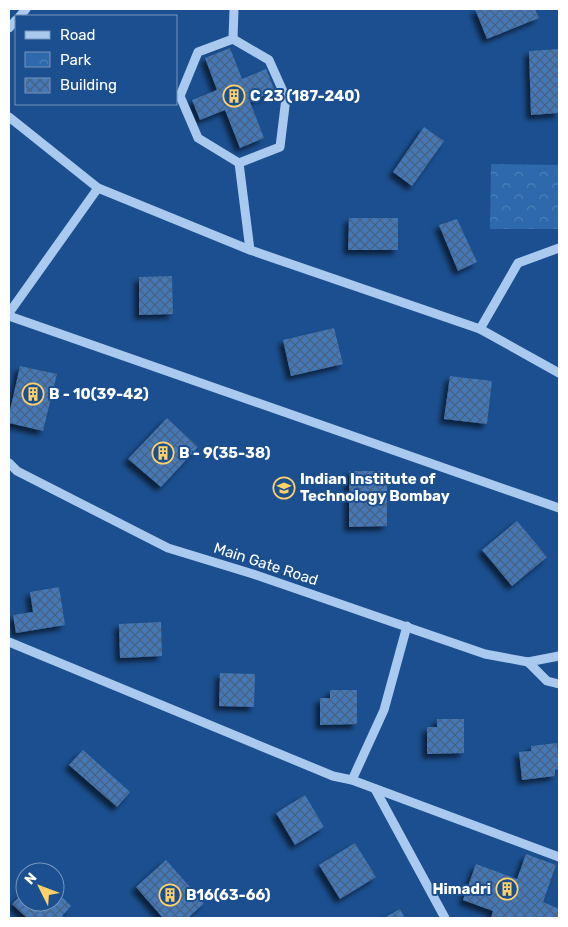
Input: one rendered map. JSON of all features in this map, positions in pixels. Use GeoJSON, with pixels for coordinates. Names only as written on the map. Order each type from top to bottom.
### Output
{"type":"FeatureCollection","features":[{"type":"Feature","properties":{"kind":"lane"},"geometry":{"type":"LineString","coordinates":[[233,38],[234,9]]}},
{"type":"Feature","properties":{"kind":"lane"},"geometry":{"type":"LineString","coordinates":[[233,38],[198,52],[180,96],[198,138],[239,164]]}},
{"type":"Feature","properties":{"kind":"lane"},"geometry":{"type":"LineString","coordinates":[[233,38],[269,60],[286,98],[280,147],[239,164]]}},
{"type":"Feature","properties":{"kind":"lane"},"geometry":{"type":"LineString","coordinates":[[9,117],[98,188],[250,250],[480,329],[559,373]]}},
{"type":"Feature","properties":{"kind":"lane"},"geometry":{"type":"LineString","coordinates":[[239,164],[250,250]]}},
{"type":"Feature","properties":{"kind":"lane"},"geometry":{"type":"LineString","coordinates":[[98,188],[9,315],[559,508]]}},
{"type":"Feature","properties":{"kind":"lane"},"geometry":{"type":"LineString","coordinates":[[480,329],[518,263],[559,248]]}},
{"type":"Feature","properties":{"kind":"lane","name":"Main Gate Road"},"geometry":{"type":"LineString","coordinates":[[9,463],[17,471],[168,548],[254,574],[485,654],[528,662],[559,656]]}},
{"type":"Feature","properties":{"kind":"lane"},"geometry":{"type":"LineString","coordinates":[[352,780],[384,710],[407,626]]}},
{"type":"Feature","properties":{"kind":"lane"},"geometry":{"type":"LineString","coordinates":[[10,645],[333,776],[352,780],[559,857]]}},
{"type":"Feature","properties":{"kind":"lane"},"geometry":{"type":"LineString","coordinates":[[528,662],[547,681],[559,684]]}},
{"type":"Feature","properties":{"kind":"lane"},"geometry":{"type":"LineString","coordinates":[[376,789],[445,918]]}},
{"type":"Feature","properties":{"kind":"green space"},"geometry":{"type":"Polygon","coordinates":[[[491,164],[559,165],[559,229],[490,229],[491,164]]]}},
{"type":"Feature","properties":{"kind":"building"},"geometry":{"type":"Polygon","coordinates":[[[475,9],[535,9],[539,18],[487,39],[475,9]]]}},
{"type":"Feature","properties":{"kind":"building","name":"C 23 (187-240)"},"geometry":{"type":"Polygon","coordinates":[[[230,48],[242,79],[266,69],[275,91],[250,102],[264,138],[240,148],[225,110],[200,120],[192,100],[217,90],[205,58],[230,48]]]}},
{"type":"Feature","properties":{"kind":"building"},"geometry":{"type":"Polygon","coordinates":[[[559,49],[559,113],[531,115],[529,51],[559,49]]]}},
{"type":"Feature","properties":{"kind":"building"},"geometry":{"type":"Polygon","coordinates":[[[424,127],[444,141],[412,186],[393,172],[424,127]]]}},
{"type":"Feature","properties":{"kind":"building"},"geometry":{"type":"Polygon","coordinates":[[[349,218],[398,218],[398,250],[348,250],[349,218]]]}},
{"type":"Feature","properties":{"kind":"building"},"geometry":{"type":"Polygon","coordinates":[[[457,219],[477,262],[458,271],[439,225],[457,219]]]}},
{"type":"Feature","properties":{"kind":"building"},"geometry":{"type":"Polygon","coordinates":[[[172,276],[173,314],[139,315],[139,277],[172,276]]]}},
{"type":"Feature","properties":{"kind":"building"},"geometry":{"type":"Polygon","coordinates":[[[334,328],[343,364],[291,376],[283,340],[334,328]]]}},
{"type":"Feature","properties":{"kind":"building","name":"B - 10(39-42)"},"geometry":{"type":"Polygon","coordinates":[[[20,366],[57,374],[43,431],[9,423],[9,415],[20,366]]]}},
{"type":"Feature","properties":{"kind":"building"},"geometry":{"type":"Polygon","coordinates":[[[450,376],[492,381],[487,424],[444,419],[450,376]]]}},
{"type":"Feature","properties":{"kind":"building","name":"B - 9(35-38)"},"geometry":{"type":"Polygon","coordinates":[[[167,418],[198,447],[161,487],[128,459],[167,418]]]}},
{"type":"Feature","properties":{"kind":"building"},"geometry":{"type":"Polygon","coordinates":[[[349,471],[387,471],[387,526],[349,527],[349,471]]]}},
{"type":"Feature","properties":{"kind":"building"},"geometry":{"type":"Polygon","coordinates":[[[517,521],[547,557],[512,586],[482,550],[517,521]]]}},
{"type":"Feature","properties":{"kind":"building"},"geometry":{"type":"Polygon","coordinates":[[[59,587],[65,625],[16,633],[13,615],[33,612],[30,592],[59,587]]]}},
{"type":"Feature","properties":{"kind":"building"},"geometry":{"type":"Polygon","coordinates":[[[161,622],[162,656],[120,658],[119,624],[161,622]]]}},
{"type":"Feature","properties":{"kind":"building"},"geometry":{"type":"Polygon","coordinates":[[[220,673],[255,674],[254,707],[219,706],[220,673]]]}},
{"type":"Feature","properties":{"kind":"building"},"geometry":{"type":"Polygon","coordinates":[[[330,690],[357,690],[357,724],[320,725],[320,698],[330,698],[330,690]]]}},
{"type":"Feature","properties":{"kind":"building"},"geometry":{"type":"Polygon","coordinates":[[[437,719],[464,719],[464,753],[427,754],[427,727],[437,727],[437,719]]]}},
{"type":"Feature","properties":{"kind":"building"},"geometry":{"type":"Polygon","coordinates":[[[557,743],[559,769],[555,770],[555,776],[522,780],[519,752],[531,751],[531,746],[557,743]]]}},
{"type":"Feature","properties":{"kind":"building"},"geometry":{"type":"Polygon","coordinates":[[[83,750],[130,792],[117,807],[69,765],[83,750]]]}},
{"type":"Feature","properties":{"kind":"building"},"geometry":{"type":"Polygon","coordinates":[[[305,795],[324,827],[295,845],[276,813],[305,795]]]}},
{"type":"Feature","properties":{"kind":"building"},"geometry":{"type":"Polygon","coordinates":[[[355,843],[376,877],[340,899],[319,865],[355,843]]]}},
{"type":"Feature","properties":{"kind":"building","name":"Himadri"},"geometry":{"type":"Polygon","coordinates":[[[526,854],[556,865],[543,902],[559,909],[559,918],[491,918],[493,911],[463,900],[476,864],[517,879],[526,854]]]}},
{"type":"Feature","properties":{"kind":"building","name":"B16(63-66)"},"geometry":{"type":"Polygon","coordinates":[[[166,860],[204,903],[188,918],[163,918],[136,887],[166,860]]]}},
{"type":"Feature","properties":{"kind":"building"},"geometry":{"type":"Polygon","coordinates":[[[65,900],[71,906],[62,916],[65,918],[27,918],[21,912],[65,912],[65,900]]]}},
{"type":"Feature","properties":{"kind":"building"},"geometry":{"type":"Polygon","coordinates":[[[400,909],[405,918],[384,918],[400,909]]]}},
{"type":"Feature","properties":{"kind":"place","name":"C 23 (187-240)"},"geometry":{"type":"Point","coordinates":[234,96]}},
{"type":"Feature","properties":{"kind":"place","name":"B - 10(39-42)"},"geometry":{"type":"Point","coordinates":[33,394]}},
{"type":"Feature","properties":{"kind":"place","name":"B - 9(35-38)"},"geometry":{"type":"Point","coordinates":[163,453]}},
{"type":"Feature","properties":{"kind":"place","name":"Indian Institute of Technology Bombay"},"geometry":{"type":"Point","coordinates":[284,488]}},
{"type":"Feature","properties":{"kind":"place","name":"Himadri"},"geometry":{"type":"Point","coordinates":[507,889]}},
{"type":"Feature","properties":{"kind":"place","name":"B16(63-66)"},"geometry":{"type":"Point","coordinates":[170,895]}}]}
